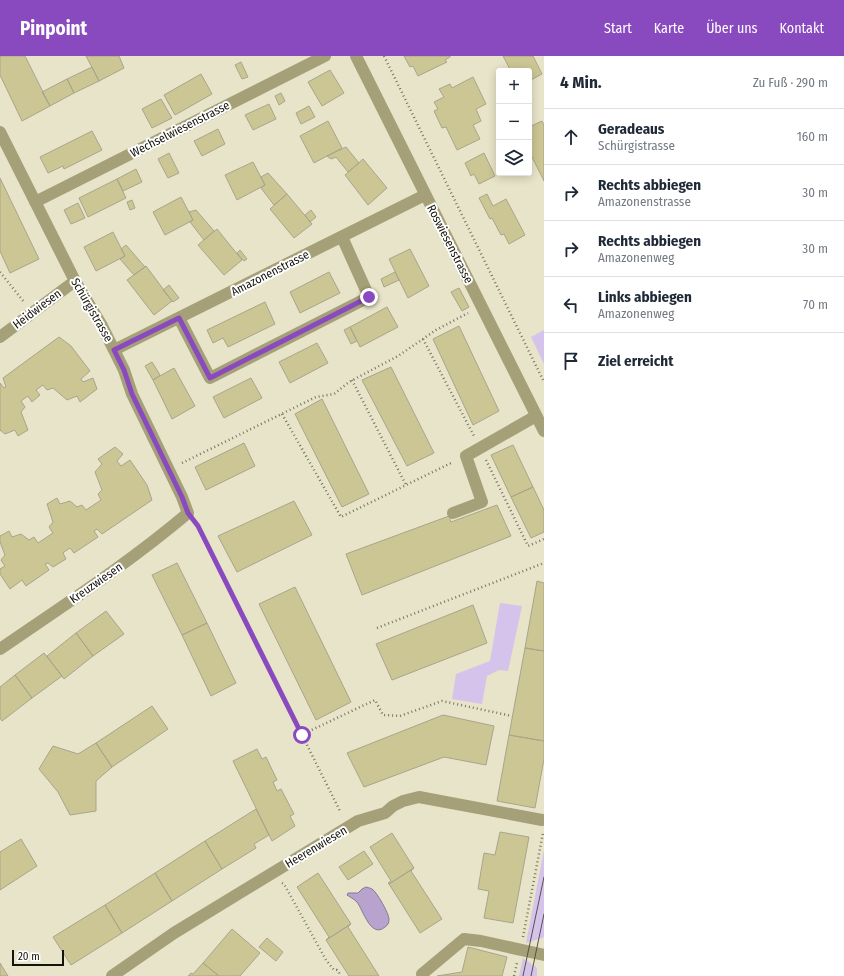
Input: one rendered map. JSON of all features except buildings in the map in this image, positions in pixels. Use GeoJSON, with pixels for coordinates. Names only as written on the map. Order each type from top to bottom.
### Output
{"type":"FeatureCollection","features":[{"type":"Feature","properties":{"kind":"street","name":"Wechselwiesenstrasse"},"geometry":{"type":"LineString","coordinates":[[35,202],[325,56]]}},
{"type":"Feature","properties":{"kind":"street","name":"Roswiesenstrasse"},"geometry":{"type":"LineString","coordinates":[[356,56],[544,431]]}},
{"type":"Feature","properties":{"kind":"street","name":"Schürgistrasse"},"geometry":{"type":"LineString","coordinates":[[0,132],[74,281],[101,324],[124,370],[132,394],[182,497],[188,513]]}},
{"type":"Feature","properties":{"kind":"street","name":"Amazonenstrasse"},"geometry":{"type":"LineString","coordinates":[[114,350],[425,195]]}},
{"type":"Feature","properties":{"kind":"street"},"geometry":{"type":"LineString","coordinates":[[179,318],[210,378],[369,297],[342,237]]}},
{"type":"Feature","properties":{"kind":"street","name":"Heidwiesen"},"geometry":{"type":"LineString","coordinates":[[0,337],[74,281]]}},
{"type":"Feature","properties":{"kind":"street"},"geometry":{"type":"LineString","coordinates":[[453,513],[482,502],[466,456],[536,416]]}},
{"type":"Feature","properties":{"kind":"street","name":"Kreuzwiesen"},"geometry":{"type":"LineString","coordinates":[[0,649],[119,568],[152,544],[188,513]]}},
{"type":"Feature","properties":{"kind":"street","name":"Heerenwiesen"},"geometry":{"type":"LineString","coordinates":[[112,976],[174,933],[358,821],[385,813],[393,806],[403,801],[419,797],[542,820]]}},
{"type":"Feature","properties":{"kind":"street"},"geometry":{"type":"LineString","coordinates":[[422,974],[464,939],[544,954]]}},
{"type":"Feature","properties":{"kind":"path"},"geometry":{"type":"LineString","coordinates":[[384,56],[544,382]]}},
{"type":"Feature","properties":{"kind":"path"},"geometry":{"type":"LineString","coordinates":[[0,272],[27,306]]}},
{"type":"Feature","properties":{"kind":"path"},"geometry":{"type":"LineString","coordinates":[[180,464],[316,397],[334,394],[352,380],[398,356],[436,330],[481,306]]}},
{"type":"Feature","properties":{"kind":"path"},"geometry":{"type":"LineString","coordinates":[[423,339],[480,448],[528,546],[544,539]]}},
{"type":"Feature","properties":{"kind":"path"},"geometry":{"type":"LineString","coordinates":[[352,380],[406,485]]}},
{"type":"Feature","properties":{"kind":"path"},"geometry":{"type":"LineString","coordinates":[[282,414],[341,517],[466,456]]}},
{"type":"Feature","properties":{"kind":"path"},"geometry":{"type":"LineString","coordinates":[[188,513],[198,526],[340,811]]}},
{"type":"Feature","properties":{"kind":"path"},"geometry":{"type":"LineString","coordinates":[[377,628],[544,563]]}},
{"type":"Feature","properties":{"kind":"path"},"geometry":{"type":"LineString","coordinates":[[302,735],[375,700],[382,715],[400,716],[442,700],[512,716]]}},
{"type":"Feature","properties":{"kind":"path"},"geometry":{"type":"LineString","coordinates":[[514,976],[521,950],[543,832],[542,820]]}},
{"type":"Feature","properties":{"kind":"path"},"geometry":{"type":"LineString","coordinates":[[281,883],[284,884],[326,960],[334,970],[337,970],[339,976]]}},
{"type":"Feature","properties":{"kind":"shaded area"},"geometry":{"type":"Polygon","coordinates":[[[544,330],[544,364],[531,337],[544,330]]]}},
{"type":"Feature","properties":{"kind":"shaded area"},"geometry":{"type":"Polygon","coordinates":[[[500,603],[522,606],[508,671],[499,670],[487,676],[482,704],[452,699],[456,674],[490,661],[500,603]]]}},
{"type":"Feature","properties":{"kind":"shaded area"},"geometry":{"type":"Polygon","coordinates":[[[544,850],[544,937],[526,943],[544,850]]]}},
{"type":"Feature","properties":{"kind":"shaded area"},"geometry":{"type":"Polygon","coordinates":[[[366,887],[372,889],[377,894],[388,916],[388,925],[380,930],[376,929],[368,922],[357,902],[347,895],[348,893],[358,893],[366,887]]]}},
{"type":"Feature","properties":{"kind":"shaded area"},"geometry":{"type":"Polygon","coordinates":[[[523,958],[536,967],[537,976],[519,976],[523,958]]]}},
{"type":"Feature","properties":{"kind":"tram line"},"geometry":{"type":"LineString","coordinates":[[523,976],[544,877]]}},
{"type":"Feature","properties":{"kind":"tram line"},"geometry":{"type":"LineString","coordinates":[[531,976],[544,914]]}},
{"type":"Feature","properties":{"kind":"route"},"geometry":{"type":"LineString","coordinates":[[302,735],[198,526],[188,513],[186,504],[132,394],[124,370],[114,350],[121,348],[179,318],[210,378],[369,297]]}}]}
